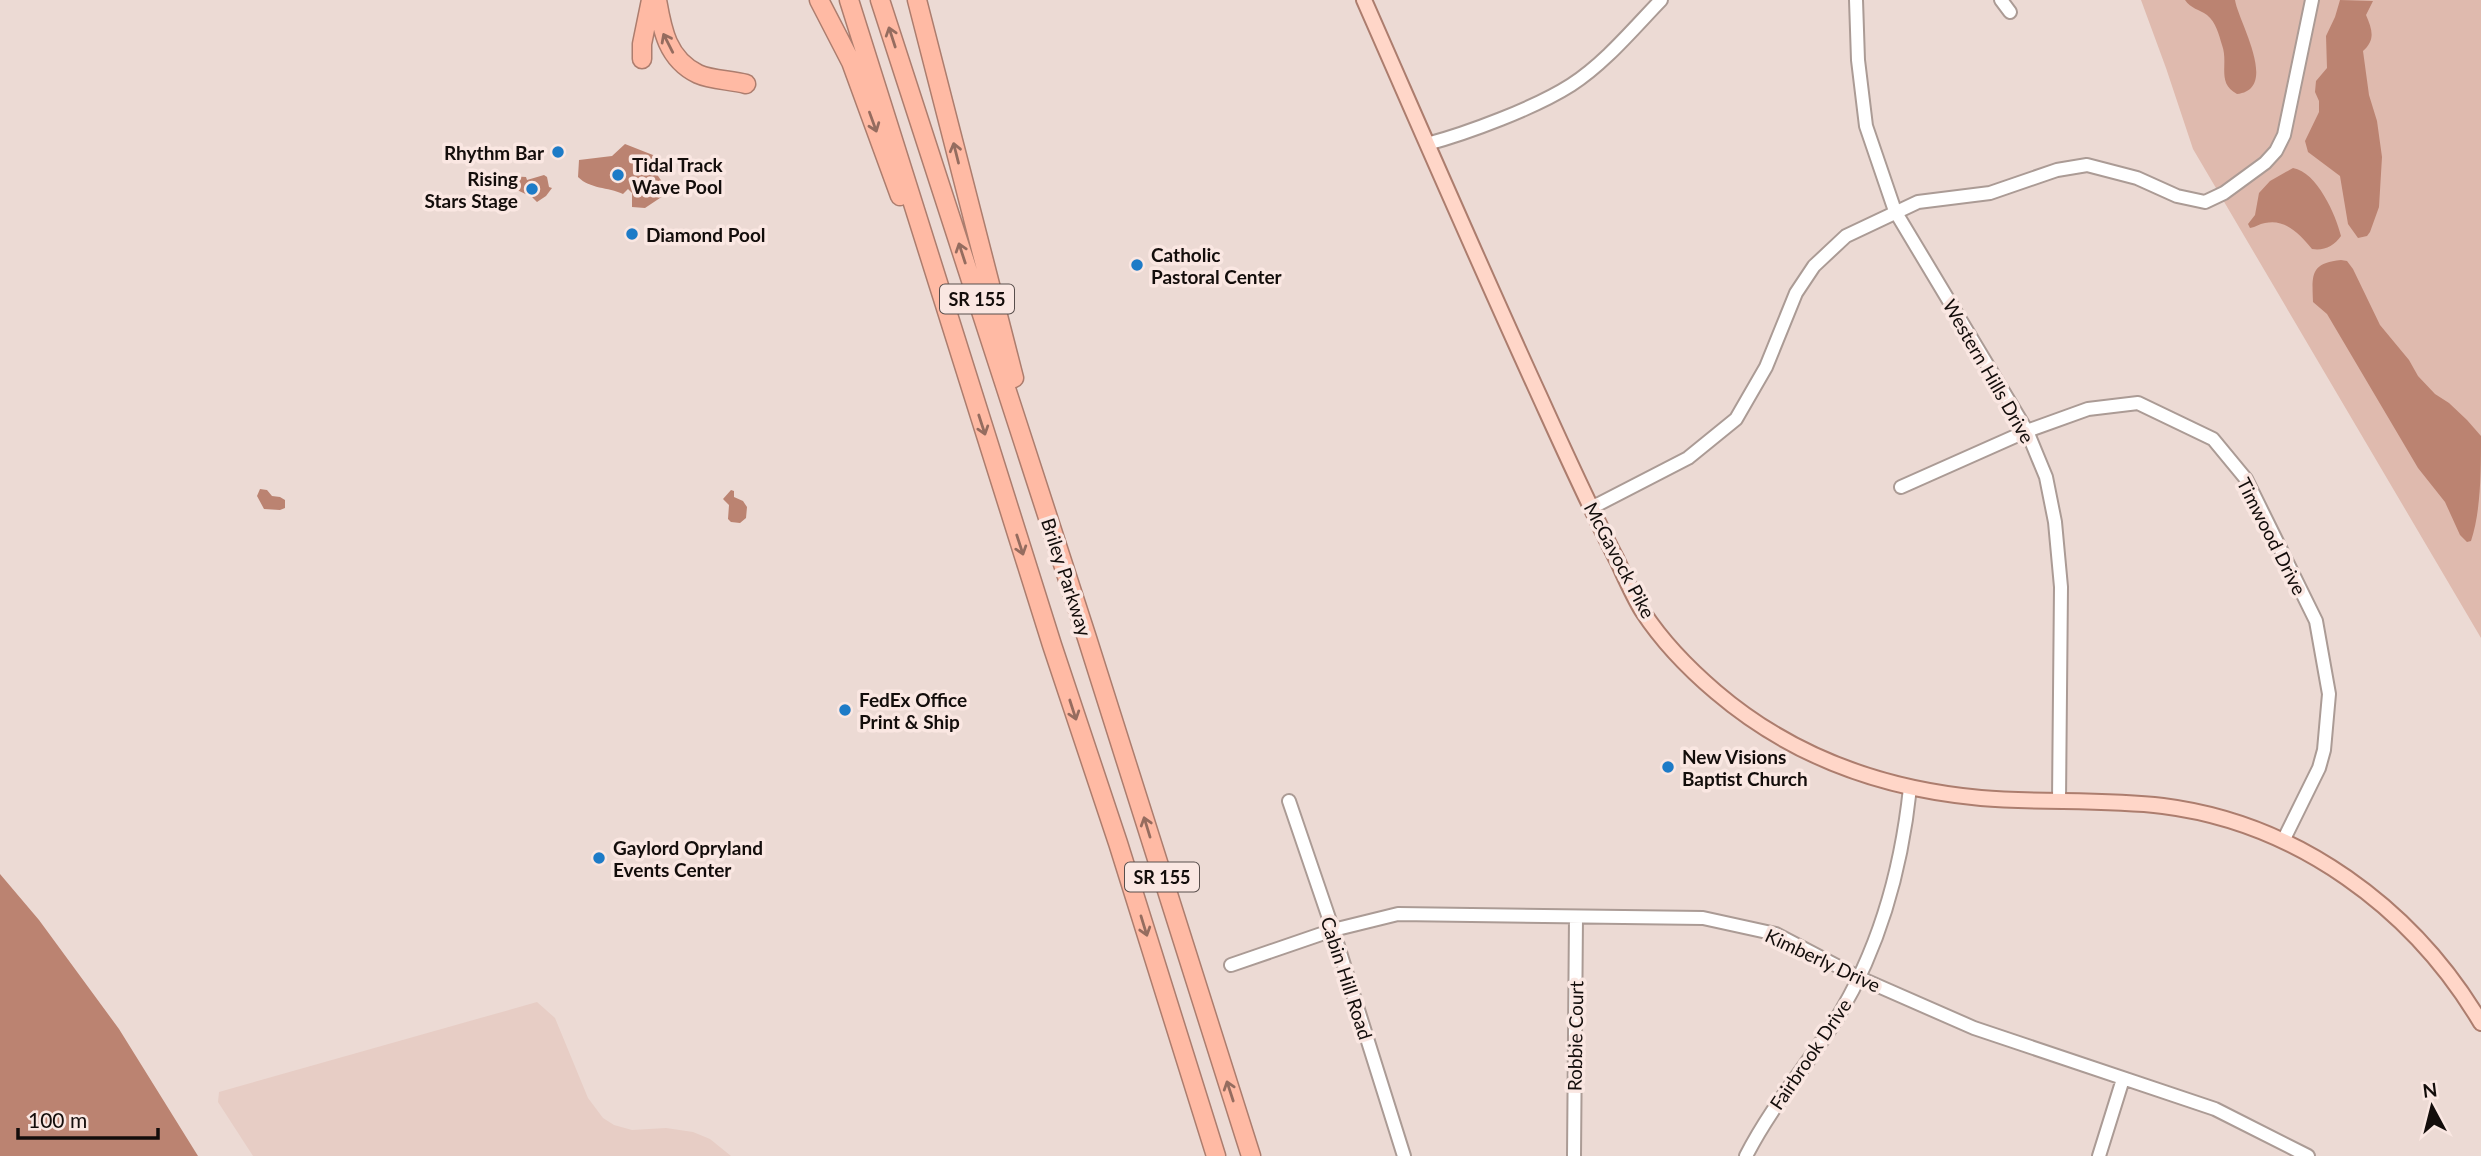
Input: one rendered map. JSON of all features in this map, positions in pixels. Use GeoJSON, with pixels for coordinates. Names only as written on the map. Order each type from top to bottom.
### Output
{"type":"FeatureCollection","features":[{"type":"Feature","properties":{"kind":"highway"},"geometry":{"type":"LineString","coordinates":[[642,59],[642,44],[651,0]]}},
{"type":"Feature","properties":{"kind":"highway"},"geometry":{"type":"LineString","coordinates":[[657,0],[663,32],[668,46],[677,58],[699,75],[746,84]]}},
{"type":"Feature","properties":{"kind":"highway"},"geometry":{"type":"LineString","coordinates":[[819,0],[851,61],[964,370]]}},
{"type":"Feature","properties":{"kind":"highway","name":"Briley Parkway"},"geometry":{"type":"LineString","coordinates":[[849,0],[964,370],[1216,1156]]}},
{"type":"Feature","properties":{"kind":"highway","name":"Briley Parkway"},"geometry":{"type":"LineString","coordinates":[[880,0],[1251,1156]]}},
{"type":"Feature","properties":{"kind":"highway"},"geometry":{"type":"LineString","coordinates":[[917,0],[999,322],[1074,598]]}},
{"type":"Feature","properties":{"kind":"main road","name":"McGavock Pike"},"geometry":{"type":"LineString","coordinates":[[1364,0],[1467,240],[1591,508],[1643,612],[1686,663],[1716,692],[1757,723],[1802,750],[1845,769],[1910,788],[1980,798],[2165,806],[2228,820],[2284,839],[2347,878],[2408,928],[2436,959],[2481,1023]]}},
{"type":"Feature","properties":{"kind":"street"},"geometry":{"type":"LineString","coordinates":[[1427,144],[1448,139],[1517,111],[1571,85],[1608,54],[1661,0]]}},
{"type":"Feature","properties":{"kind":"street","name":"Western Hills Drive"},"geometry":{"type":"LineString","coordinates":[[1856,0],[1858,60],[1866,126],[1895,211],[2026,431],[2046,477],[2061,587],[2059,800]]}},
{"type":"Feature","properties":{"kind":"street"},"geometry":{"type":"LineString","coordinates":[[2001,0],[2010,12]]}},
{"type":"Feature","properties":{"kind":"street"},"geometry":{"type":"LineString","coordinates":[[1591,508],[1688,458],[1736,419],[1766,367],[1796,293],[1814,266],[1846,236],[1895,211],[1918,202],[1990,193],[2057,170],[2087,164],[2137,178],[2177,196],[2205,202],[2243,181],[2276,151],[2284,135],[2312,0]]}},
{"type":"Feature","properties":{"kind":"street","name":"Timwood Drive"},"geometry":{"type":"LineString","coordinates":[[1901,487],[2026,431],[2088,409],[2138,403],[2213,439],[2246,479],[2316,621],[2329,694],[2324,750],[2319,768],[2284,839]]}},
{"type":"Feature","properties":{"kind":"street","name":"Fairbrook Drive"},"geometry":{"type":"LineString","coordinates":[[1746,1156],[1773,1108],[1826,1034],[1860,978],[1888,903],[1904,834],[1910,788]]}},
{"type":"Feature","properties":{"kind":"street","name":"Cabin Hill Road"},"geometry":{"type":"LineString","coordinates":[[1289,801],[1333,930],[1404,1156]]}},
{"type":"Feature","properties":{"kind":"street","name":"Kimberly Drive"},"geometry":{"type":"LineString","coordinates":[[1231,965],[1333,930],[1398,914],[1703,918],[1776,934],[1860,978],[1974,1028],[2215,1109],[2308,1156]]}},
{"type":"Feature","properties":{"kind":"street","name":"Robbie Court"},"geometry":{"type":"LineString","coordinates":[[1574,1156],[1576,916]]}},
{"type":"Feature","properties":{"kind":"street"},"geometry":{"type":"LineString","coordinates":[[2099,1156],[2123,1079]]}},
{"type":"Feature","properties":{"kind":"shaded area"},"geometry":{"type":"Polygon","coordinates":[[[2141,0],[2481,0],[2481,638],[2193,149],[2141,0]]]}},
{"type":"Feature","properties":{"kind":"shaded area"},"geometry":{"type":"Polygon","coordinates":[[[2185,0],[2235,0],[2256,68],[2255,80],[2249,89],[2237,94],[2231,90],[2225,79],[2224,52],[2215,25],[2207,15],[2185,0]]]}},
{"type":"Feature","properties":{"kind":"shaded area"},"geometry":{"type":"Polygon","coordinates":[[[2340,0],[2373,1],[2366,15],[2371,30],[2370,43],[2363,51],[2382,157],[2379,207],[2370,232],[2367,236],[2358,238],[2348,224],[2340,176],[2308,152],[2305,141],[2319,112],[2316,81],[2327,68],[2326,36],[2340,0]]]}},
{"type":"Feature","properties":{"kind":"shaded area","name":"Tidal Track Wave Pool"},"geometry":{"type":"Polygon","coordinates":[[[625,144],[658,157],[656,173],[669,192],[645,208],[632,207],[632,193],[628,189],[623,194],[588,184],[578,177],[579,160],[612,156],[625,144]]]}},
{"type":"Feature","properties":{"kind":"shaded area"},"geometry":{"type":"Polygon","coordinates":[[[2293,168],[2310,177],[2335,217],[2341,236],[2328,247],[2312,249],[2292,229],[2280,223],[2265,223],[2250,228],[2248,224],[2255,215],[2259,193],[2270,181],[2293,168]]]}},
{"type":"Feature","properties":{"kind":"shaded area","name":"Rising Stars Stage"},"geometry":{"type":"Polygon","coordinates":[[[544,175],[552,188],[537,202],[502,183],[508,176],[526,177],[527,180],[544,175]]]}},
{"type":"Feature","properties":{"kind":"shaded area"},"geometry":{"type":"Polygon","coordinates":[[[2341,260],[2347,261],[2353,269],[2380,325],[2409,360],[2418,376],[2481,436],[2479,504],[2471,541],[2467,542],[2460,535],[2445,502],[2418,468],[2327,314],[2313,302],[2313,278],[2318,267],[2341,260]]]}},
{"type":"Feature","properties":{"kind":"shaded area"},"geometry":{"type":"Polygon","coordinates":[[[260,489],[285,500],[285,508],[264,509],[257,496],[260,489]]]}},
{"type":"Feature","properties":{"kind":"shaded area"},"geometry":{"type":"Polygon","coordinates":[[[731,490],[734,491],[734,497],[743,501],[747,507],[746,518],[740,523],[728,519],[729,505],[723,499],[731,490]]]}},
{"type":"Feature","properties":{"kind":"shaded area"},"geometry":{"type":"Polygon","coordinates":[[[0,874],[39,920],[119,1029],[198,1156],[0,1156],[0,874]]]}},
{"type":"Feature","properties":{"kind":"shaded area"},"geometry":{"type":"Polygon","coordinates":[[[537,1002],[555,1018],[588,1098],[603,1118],[614,1125],[632,1130],[666,1128],[693,1132],[710,1139],[731,1156],[253,1156],[218,1102],[219,1092],[537,1002]]]}},
{"type":"Feature","properties":{"kind":"place","name":"Rhythm Bar"},"geometry":{"type":"Point","coordinates":[558,152]}},
{"type":"Feature","properties":{"kind":"place","name":"Tidal Track Wave Pool"},"geometry":{"type":"Point","coordinates":[618,175]}},
{"type":"Feature","properties":{"kind":"place","name":"Rising Stars Stage"},"geometry":{"type":"Point","coordinates":[532,189]}},
{"type":"Feature","properties":{"kind":"place","name":"Diamond Pool"},"geometry":{"type":"Point","coordinates":[632,234]}},
{"type":"Feature","properties":{"kind":"place","name":"Catholic Pastoral Center"},"geometry":{"type":"Point","coordinates":[1137,265]}},
{"type":"Feature","properties":{"kind":"place","name":"FedEx Office Print & Ship"},"geometry":{"type":"Point","coordinates":[845,710]}},
{"type":"Feature","properties":{"kind":"place","name":"New Visions Baptist Church"},"geometry":{"type":"Point","coordinates":[1668,767]}},
{"type":"Feature","properties":{"kind":"place","name":"Gaylord Opryland Events Center"},"geometry":{"type":"Point","coordinates":[599,858]}}]}
